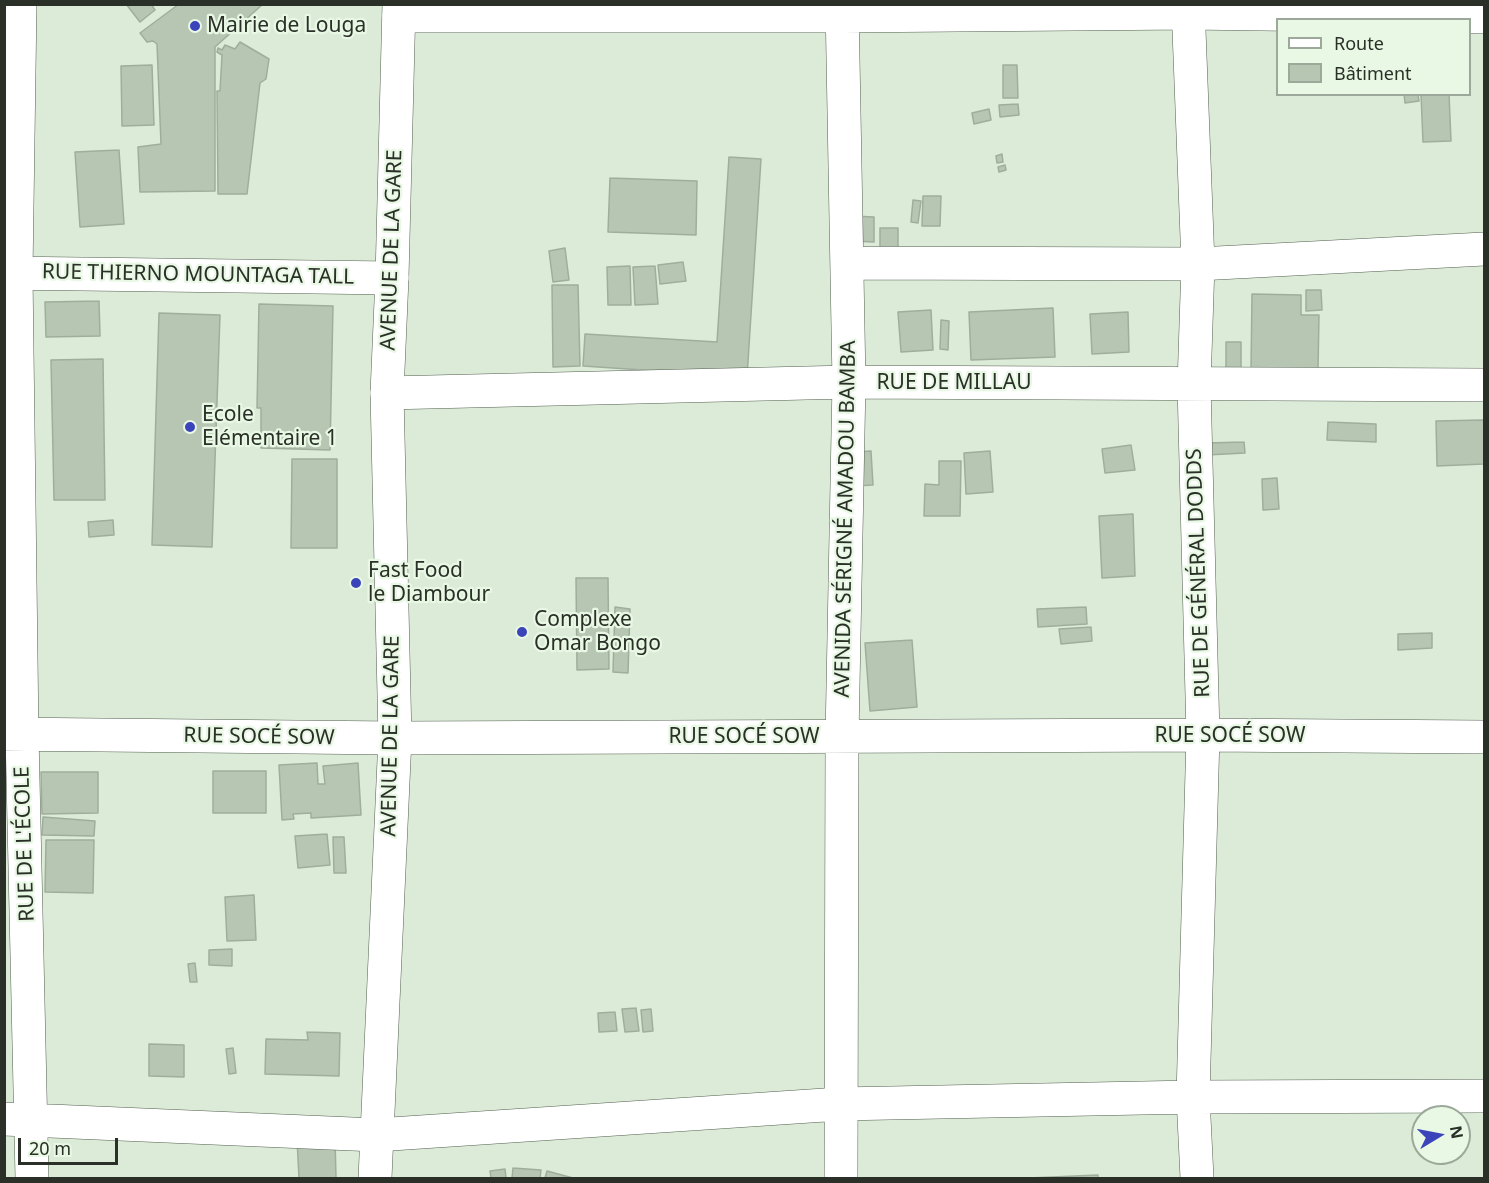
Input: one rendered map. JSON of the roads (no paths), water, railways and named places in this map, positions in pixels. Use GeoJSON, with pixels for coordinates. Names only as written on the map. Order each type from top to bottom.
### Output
{"type":"FeatureCollection","features":[{"type":"Feature","properties":{"kind":"street","name":"RUE DE L'ÉCOLE"},"geometry":{"type":"LineString","coordinates":[[20,4],[10,273],[13,734],[18,1118],[32,1179]]}},
{"type":"Feature","properties":{"kind":"street"},"geometry":{"type":"LineString","coordinates":[[399,10],[1188,9],[1485,17]]}},
{"type":"Feature","properties":{"kind":"street","name":"RUE DE GÉNÉRAL DODDS"},"geometry":{"type":"LineString","coordinates":[[1188,9],[1198,264],[1194,385],[1203,735],[1193,1097],[1197,1179]]}},
{"type":"Feature","properties":{"kind":"street","name":"AVENUE DE LA GARE"},"geometry":{"type":"LineString","coordinates":[[375,1179],[395,738],[387,393],[393,278],[399,10]]}},
{"type":"Feature","properties":{"kind":"street","name":"AVENIDA SÉRIGNÉ AMADOU BAMBA"},"geometry":{"type":"LineString","coordinates":[[841,1179],[842,737],[849,382],[843,10]]}},
{"type":"Feature","properties":{"kind":"street"},"geometry":{"type":"LineString","coordinates":[[847,263],[1198,264],[1485,249]]}},
{"type":"Feature","properties":{"kind":"street","name":"RUE THIERNO MOUNTAGA TALL"},"geometry":{"type":"LineString","coordinates":[[10,273],[393,278]]}},
{"type":"Feature","properties":{"kind":"street","name":"RUE DE MILLAU"},"geometry":{"type":"LineString","coordinates":[[387,393],[849,382],[1485,385]]}},
{"type":"Feature","properties":{"kind":"street","name":"RUE SOCÉ SOW"},"geometry":{"type":"LineString","coordinates":[[13,734],[395,738],[1203,735],[1485,737]]}},
{"type":"Feature","properties":{"kind":"street"},"geometry":{"type":"LineString","coordinates":[[18,1118],[376,1135],[840,1104],[1193,1097],[1485,1096]]}},
{"type":"Feature","properties":{"kind":"place","name":"Mairie de Louga"},"geometry":{"type":"Point","coordinates":[195,26]}},
{"type":"Feature","properties":{"kind":"place","name":"Ecole Elémentaire 1"},"geometry":{"type":"Point","coordinates":[190,427]}},
{"type":"Feature","properties":{"kind":"place","name":"Fast Food le Diambour"},"geometry":{"type":"Point","coordinates":[356,583]}},
{"type":"Feature","properties":{"kind":"place","name":"Complexe Omar Bongo"},"geometry":{"type":"Point","coordinates":[522,632]}}]}
